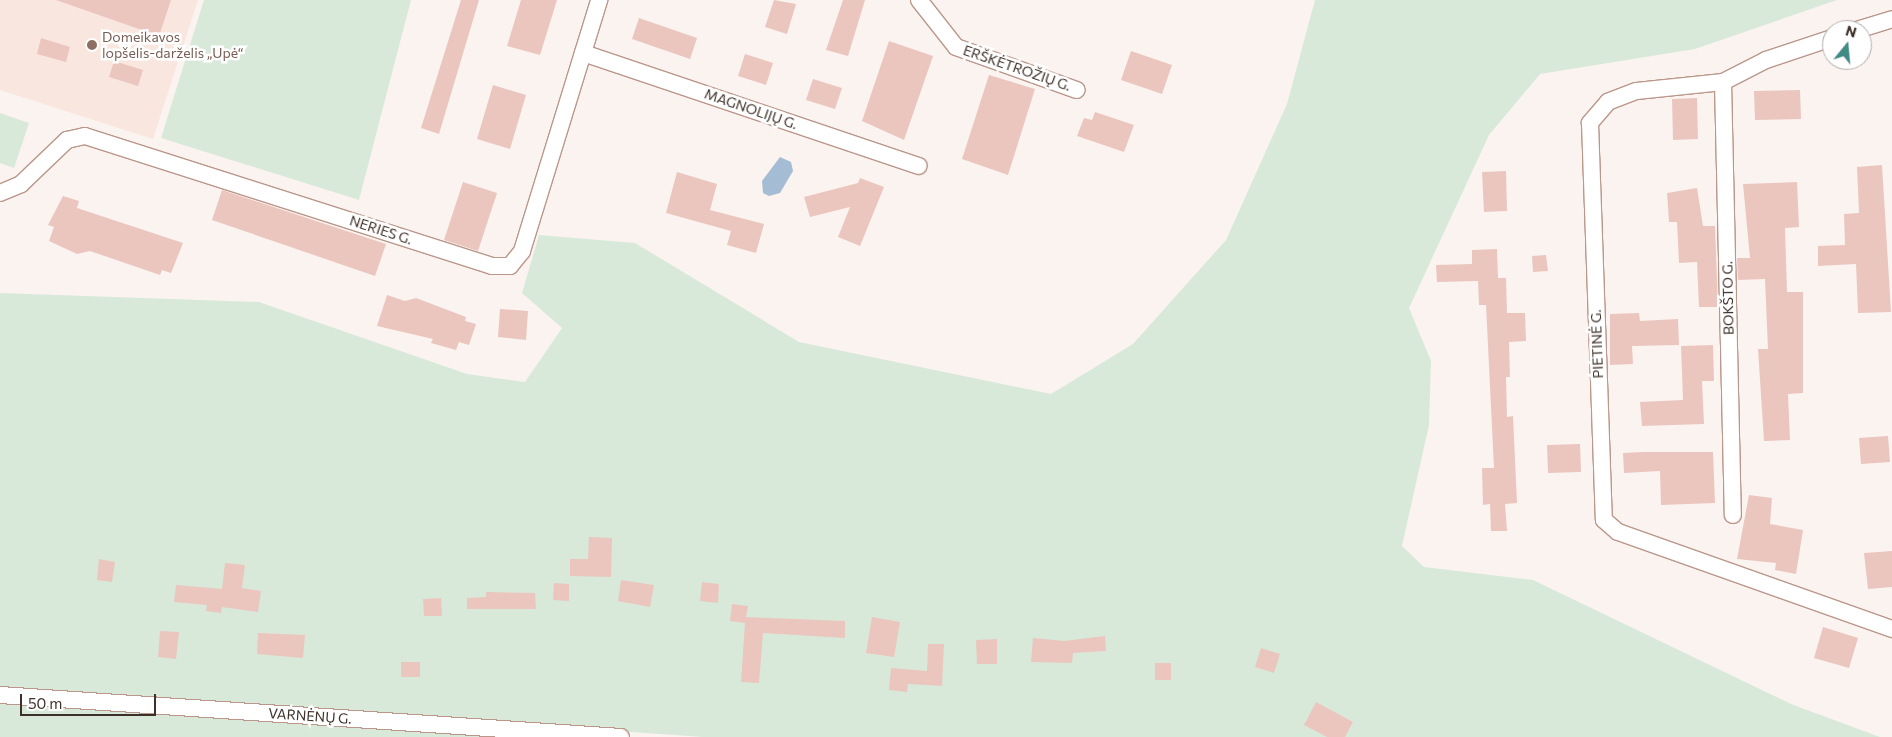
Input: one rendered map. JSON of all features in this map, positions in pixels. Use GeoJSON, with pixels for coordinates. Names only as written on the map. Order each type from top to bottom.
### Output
{"type":"FeatureCollection","features":[{"type":"Feature","properties":{"kind":"street","name":"NERIES G."},"geometry":{"type":"LineString","coordinates":[[0,193],[20,184],[66,140],[86,136],[503,268],[522,251],[599,0]]}},
{"type":"Feature","properties":{"kind":"street","name":"ERŠKĖTROŽIŲ G."},"geometry":{"type":"LineString","coordinates":[[919,0],[956,47],[1078,90]]}},
{"type":"Feature","properties":{"kind":"street"},"geometry":{"type":"LineString","coordinates":[[1872,25],[1892,19]]}},
{"type":"Feature","properties":{"kind":"street","name":"PIETINĖ G."},"geometry":{"type":"LineString","coordinates":[[1822,41],[1766,60],[1722,82],[1636,91],[1608,102],[1590,123],[1604,520],[1618,532],[1892,629]]}},
{"type":"Feature","properties":{"kind":"street","name":"MAGNOLIJŲ G."},"geometry":{"type":"LineString","coordinates":[[584,53],[918,166]]}},
{"type":"Feature","properties":{"kind":"street","name":"BOKŠTO G."},"geometry":{"type":"LineString","coordinates":[[1722,82],[1733,515]]}},
{"type":"Feature","properties":{"kind":"street","name":"VARNĖNŲ G."},"geometry":{"type":"LineString","coordinates":[[0,696],[621,737]]}},
{"type":"Feature","properties":{"kind":"shaded area","name":"Domeikavos lopšelis-darželis „Upė“"},"geometry":{"type":"Polygon","coordinates":[[[0,0],[198,0],[153,139],[0,90],[0,0]]]}},
{"type":"Feature","properties":{"kind":"green space"},"geometry":{"type":"Polygon","coordinates":[[[204,0],[411,0],[359,200],[161,138],[204,0]]]}},
{"type":"Feature","properties":{"kind":"green space"},"geometry":{"type":"Polygon","coordinates":[[[1315,0],[1837,0],[1695,49],[1540,74],[1489,135],[1409,308],[1431,361],[1429,425],[1402,546],[1424,567],[1533,580],[1791,704],[1880,737],[703,737],[0,688],[0,293],[259,302],[467,374],[525,382],[562,328],[522,293],[539,235],[635,243],[799,342],[1051,394],[1133,344],[1226,240],[1287,104],[1315,0]]]}},
{"type":"Feature","properties":{"kind":"green space"},"geometry":{"type":"Polygon","coordinates":[[[0,113],[29,123],[14,168],[0,163],[0,113]]]}},
{"type":"Feature","properties":{"kind":"green space"},"geometry":{"type":"Polygon","coordinates":[[[0,704],[323,725],[510,737],[0,737],[0,704]]]}},
{"type":"Feature","properties":{"kind":"water"},"geometry":{"type":"Polygon","coordinates":[[[780,157],[791,162],[793,171],[780,193],[769,196],[763,193],[762,181],[780,157]]]}},
{"type":"Feature","properties":{"kind":"building"},"geometry":{"type":"Polygon","coordinates":[[[56,0],[171,0],[159,36],[56,0]]]}},
{"type":"Feature","properties":{"kind":"building"},"geometry":{"type":"Polygon","coordinates":[[[461,0],[479,0],[439,134],[421,128],[461,0]]]}},
{"type":"Feature","properties":{"kind":"building"},"geometry":{"type":"Polygon","coordinates":[[[521,0],[557,0],[540,55],[507,46],[521,0]]]}},
{"type":"Feature","properties":{"kind":"building"},"geometry":{"type":"Polygon","coordinates":[[[774,0],[796,4],[787,34],[765,27],[774,0]]]}},
{"type":"Feature","properties":{"kind":"building"},"geometry":{"type":"Polygon","coordinates":[[[843,0],[865,0],[848,56],[826,50],[843,0]]]}},
{"type":"Feature","properties":{"kind":"building"},"geometry":{"type":"Polygon","coordinates":[[[639,18],[697,38],[690,59],[632,39],[639,18]]]}},
{"type":"Feature","properties":{"kind":"building"},"geometry":{"type":"Polygon","coordinates":[[[41,38],[70,47],[66,62],[37,54],[41,38]]]}},
{"type":"Feature","properties":{"kind":"building"},"geometry":{"type":"Polygon","coordinates":[[[889,41],[933,56],[904,140],[862,121],[889,41]]]}},
{"type":"Feature","properties":{"kind":"building"},"geometry":{"type":"Polygon","coordinates":[[[1131,51],[1172,65],[1162,94],[1121,80],[1131,51]]]}},
{"type":"Feature","properties":{"kind":"building"},"geometry":{"type":"Polygon","coordinates":[[[745,54],[773,63],[766,85],[738,76],[745,54]]]}},
{"type":"Feature","properties":{"kind":"building"},"geometry":{"type":"Polygon","coordinates":[[[114,61],[143,70],[138,86],[109,77],[114,61]]]}},
{"type":"Feature","properties":{"kind":"building"},"geometry":{"type":"Polygon","coordinates":[[[989,75],[1035,89],[1008,175],[962,159],[989,75]]]}},
{"type":"Feature","properties":{"kind":"building"},"geometry":{"type":"Polygon","coordinates":[[[813,79],[842,88],[835,109],[806,100],[813,79]]]}},
{"type":"Feature","properties":{"kind":"building"},"geometry":{"type":"Polygon","coordinates":[[[493,85],[526,95],[510,149],[477,139],[493,85]]]}},
{"type":"Feature","properties":{"kind":"building"},"geometry":{"type":"Polygon","coordinates":[[[1800,90],[1801,119],[1755,120],[1754,91],[1800,90]]]}},
{"type":"Feature","properties":{"kind":"building"},"geometry":{"type":"Polygon","coordinates":[[[1697,98],[1698,139],[1673,140],[1672,99],[1697,98]]]}},
{"type":"Feature","properties":{"kind":"building"},"geometry":{"type":"Polygon","coordinates":[[[1095,112],[1134,125],[1124,152],[1077,136],[1084,118],[1092,120],[1095,112]]]}},
{"type":"Feature","properties":{"kind":"building"},"geometry":{"type":"Polygon","coordinates":[[[1882,165],[1891,312],[1858,313],[1856,264],[1818,266],[1818,246],[1845,245],[1844,214],[1859,213],[1857,167],[1882,165]]]}},
{"type":"Feature","properties":{"kind":"building"},"geometry":{"type":"Polygon","coordinates":[[[1506,171],[1507,211],[1484,212],[1482,172],[1506,171]]]}},
{"type":"Feature","properties":{"kind":"building"},"geometry":{"type":"Polygon","coordinates":[[[677,172],[717,184],[710,210],[764,224],[756,253],[727,245],[731,231],[666,213],[677,172]]]}},
{"type":"Feature","properties":{"kind":"building"},"geometry":{"type":"Polygon","coordinates":[[[860,178],[884,187],[860,246],[838,237],[850,207],[810,217],[804,197],[858,183],[860,178]]]}},
{"type":"Feature","properties":{"kind":"building"},"geometry":{"type":"Polygon","coordinates":[[[463,182],[497,193],[478,251],[444,240],[463,182]]]}},
{"type":"Feature","properties":{"kind":"building"},"geometry":{"type":"Polygon","coordinates":[[[1797,182],[1799,227],[1785,228],[1787,292],[1803,292],[1803,393],[1788,394],[1790,440],[1764,441],[1758,349],[1768,349],[1765,279],[1738,280],[1737,258],[1750,258],[1743,184],[1797,182]]]}},
{"type":"Feature","properties":{"kind":"building"},"geometry":{"type":"Polygon","coordinates":[[[1697,188],[1703,226],[1715,226],[1718,307],[1699,307],[1697,262],[1679,263],[1677,222],[1669,222],[1667,193],[1697,188]]]}},
{"type":"Feature","properties":{"kind":"building"},"geometry":{"type":"Polygon","coordinates":[[[222,190],[386,244],[375,276],[212,220],[222,190]]]}},
{"type":"Feature","properties":{"kind":"building"},"geometry":{"type":"Polygon","coordinates":[[[63,196],[79,201],[77,208],[183,243],[171,273],[162,270],[160,275],[90,251],[77,254],[49,241],[54,227],[48,225],[63,196]]]}},
{"type":"Feature","properties":{"kind":"building"},"geometry":{"type":"Polygon","coordinates":[[[1497,249],[1498,278],[1506,278],[1507,313],[1525,313],[1526,341],[1509,342],[1510,377],[1506,377],[1507,417],[1513,416],[1517,503],[1505,504],[1507,531],[1491,531],[1490,504],[1483,505],[1482,468],[1494,468],[1486,305],[1479,305],[1478,281],[1437,282],[1436,265],[1472,264],[1472,250],[1497,249]]]}},
{"type":"Feature","properties":{"kind":"building"},"geometry":{"type":"Polygon","coordinates":[[[1546,255],[1548,271],[1533,272],[1532,256],[1546,255]]]}},
{"type":"Feature","properties":{"kind":"building"},"geometry":{"type":"Polygon","coordinates":[[[387,295],[405,301],[416,298],[466,317],[465,321],[476,324],[469,345],[459,342],[456,350],[431,343],[433,339],[377,326],[387,295]]]}},
{"type":"Feature","properties":{"kind":"building"},"geometry":{"type":"Polygon","coordinates":[[[500,309],[528,311],[526,340],[498,337],[500,309]]]}},
{"type":"Feature","properties":{"kind":"building"},"geometry":{"type":"Polygon","coordinates":[[[1639,313],[1640,321],[1678,319],[1679,345],[1632,346],[1633,364],[1610,365],[1610,314],[1639,313]]]}},
{"type":"Feature","properties":{"kind":"building"},"geometry":{"type":"Polygon","coordinates":[[[1713,345],[1714,381],[1702,381],[1704,424],[1642,426],[1640,402],[1683,400],[1681,346],[1713,345]]]}},
{"type":"Feature","properties":{"kind":"building"},"geometry":{"type":"Polygon","coordinates":[[[1888,436],[1890,462],[1861,464],[1859,438],[1888,436]]]}},
{"type":"Feature","properties":{"kind":"building"},"geometry":{"type":"Polygon","coordinates":[[[1580,444],[1581,472],[1548,473],[1547,445],[1580,444]]]}},
{"type":"Feature","properties":{"kind":"building"},"geometry":{"type":"Polygon","coordinates":[[[1713,452],[1715,503],[1661,505],[1660,471],[1624,473],[1623,453],[1713,452]]]}},
{"type":"Feature","properties":{"kind":"building"},"geometry":{"type":"Polygon","coordinates":[[[1749,495],[1772,498],[1770,524],[1803,530],[1796,574],[1775,570],[1776,563],[1737,559],[1749,495]]]}},
{"type":"Feature","properties":{"kind":"building"},"geometry":{"type":"Polygon","coordinates":[[[589,537],[612,538],[611,577],[570,576],[570,559],[588,559],[589,537]]]}},
{"type":"Feature","properties":{"kind":"building"},"geometry":{"type":"Polygon","coordinates":[[[1892,551],[1892,587],[1868,589],[1864,553],[1892,551]]]}},
{"type":"Feature","properties":{"kind":"building"},"geometry":{"type":"Polygon","coordinates":[[[99,559],[115,562],[112,582],[97,580],[99,559]]]}},
{"type":"Feature","properties":{"kind":"building"},"geometry":{"type":"Polygon","coordinates":[[[225,563],[245,565],[242,588],[261,591],[258,612],[222,607],[221,613],[206,611],[207,605],[174,602],[176,585],[222,589],[225,563]]]}},
{"type":"Feature","properties":{"kind":"building"},"geometry":{"type":"Polygon","coordinates":[[[621,580],[654,585],[650,607],[618,601],[621,580]]]}},
{"type":"Feature","properties":{"kind":"building"},"geometry":{"type":"Polygon","coordinates":[[[702,582],[719,584],[718,603],[700,601],[702,582]]]}},
{"type":"Feature","properties":{"kind":"building"},"geometry":{"type":"Polygon","coordinates":[[[554,583],[569,584],[569,601],[553,600],[554,583]]]}},
{"type":"Feature","properties":{"kind":"building"},"geometry":{"type":"Polygon","coordinates":[[[486,592],[535,593],[536,609],[467,609],[467,598],[486,597],[486,592]]]}},
{"type":"Feature","properties":{"kind":"building"},"geometry":{"type":"Polygon","coordinates":[[[441,598],[442,616],[424,616],[423,599],[441,598]]]}},
{"type":"Feature","properties":{"kind":"building"},"geometry":{"type":"Polygon","coordinates":[[[732,604],[748,606],[746,617],[845,621],[845,638],[763,633],[759,683],[741,682],[745,623],[730,621],[732,604]]]}},
{"type":"Feature","properties":{"kind":"building"},"geometry":{"type":"Polygon","coordinates":[[[872,617],[900,622],[894,657],[866,653],[872,617]]]}},
{"type":"Feature","properties":{"kind":"building"},"geometry":{"type":"Polygon","coordinates":[[[1823,627],[1858,638],[1849,668],[1814,658],[1823,627]]]}},
{"type":"Feature","properties":{"kind":"building"},"geometry":{"type":"Polygon","coordinates":[[[160,631],[179,632],[176,659],[158,657],[160,631]]]}},
{"type":"Feature","properties":{"kind":"building"},"geometry":{"type":"Polygon","coordinates":[[[258,633],[305,635],[303,658],[257,654],[258,633]]]}},
{"type":"Feature","properties":{"kind":"building"},"geometry":{"type":"Polygon","coordinates":[[[1105,636],[1106,651],[1073,653],[1072,663],[1031,662],[1033,638],[1064,641],[1105,636]]]}},
{"type":"Feature","properties":{"kind":"building"},"geometry":{"type":"Polygon","coordinates":[[[997,639],[997,664],[977,664],[976,640],[997,639]]]}},
{"type":"Feature","properties":{"kind":"building"},"geometry":{"type":"Polygon","coordinates":[[[928,644],[944,644],[942,686],[908,684],[907,692],[889,690],[891,668],[927,671],[928,644]]]}},
{"type":"Feature","properties":{"kind":"building"},"geometry":{"type":"Polygon","coordinates":[[[1261,648],[1280,654],[1274,673],[1255,667],[1261,648]]]}},
{"type":"Feature","properties":{"kind":"building"},"geometry":{"type":"Polygon","coordinates":[[[401,662],[420,662],[420,677],[401,677],[401,662]]]}},
{"type":"Feature","properties":{"kind":"building"},"geometry":{"type":"Polygon","coordinates":[[[1155,663],[1171,663],[1171,680],[1155,680],[1155,663]]]}},
{"type":"Feature","properties":{"kind":"building"},"geometry":{"type":"Polygon","coordinates":[[[1316,702],[1353,722],[1345,737],[1327,737],[1304,725],[1316,702]]]}},
{"type":"Feature","properties":{"kind":"place","name":"Domeikavos lopšelis-darželis „Upė“"},"geometry":{"type":"Point","coordinates":[92,45]}}]}
